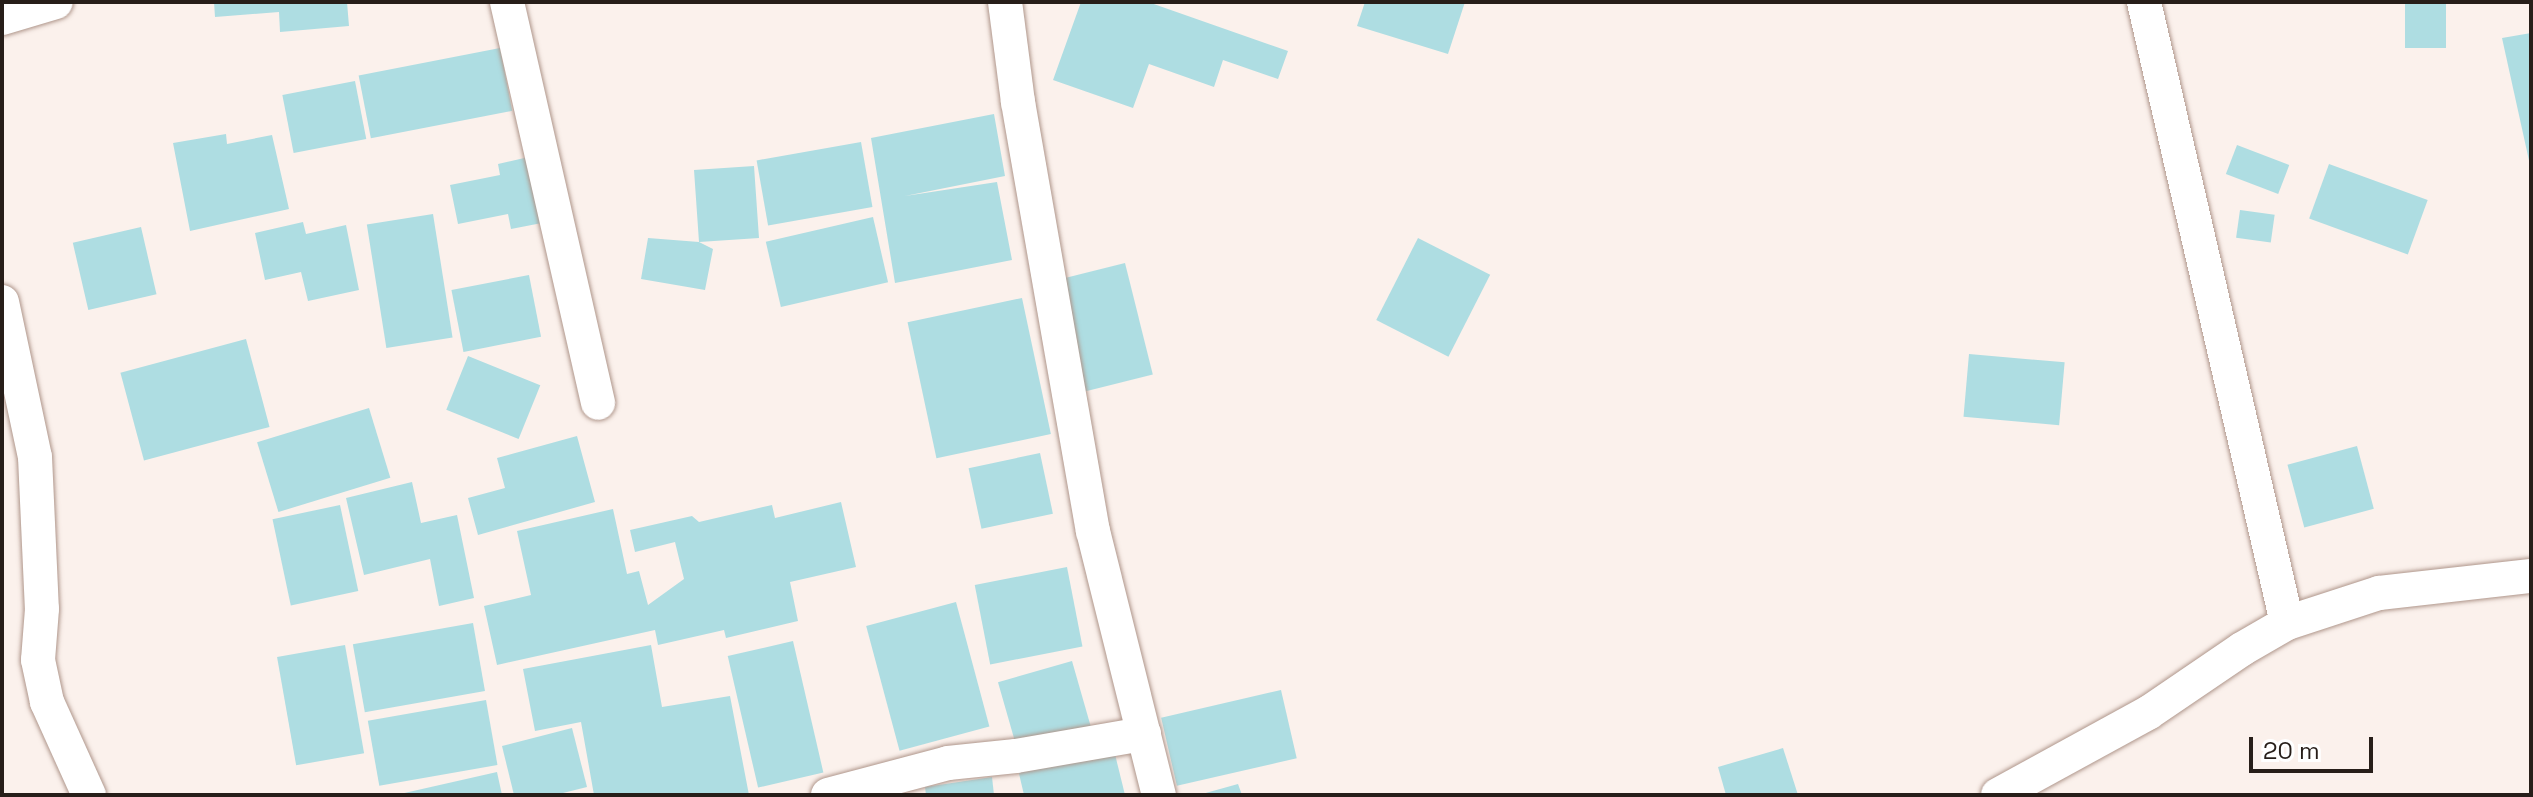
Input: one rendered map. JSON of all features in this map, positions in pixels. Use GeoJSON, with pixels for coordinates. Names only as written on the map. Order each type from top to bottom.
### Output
{"type":"FeatureCollection","features":[{"type":"Feature","properties":{"kind":"street"},"geometry":{"type":"LineString","coordinates":[[2,18],[56,2]]}},
{"type":"Feature","properties":{"kind":"street"},"geometry":{"type":"LineString","coordinates":[[507,2],[598,403]]}},
{"type":"Feature","properties":{"kind":"street"},"geometry":{"type":"LineString","coordinates":[[1005,2],[1018,102],[1093,531],[1159,795]]}},
{"type":"Feature","properties":{"kind":"street"},"geometry":{"type":"LineString","coordinates":[[2144,2],[2287,623]]}},
{"type":"Feature","properties":{"kind":"street"},"geometry":{"type":"LineString","coordinates":[[2,302],[35,457],[42,609],[38,660],[47,702],[89,795]]}},
{"type":"Feature","properties":{"kind":"street"},"geometry":{"type":"LineString","coordinates":[[1998,795],[2148,713],[2242,649],[2287,623],[2379,593],[2531,576]]}},
{"type":"Feature","properties":{"kind":"street"},"geometry":{"type":"LineString","coordinates":[[828,795],[948,763],[1016,756],[1144,734]]}},
{"type":"Feature","properties":{"kind":"building"},"geometry":{"type":"Polygon","coordinates":[[[214,2],[347,2],[349,26],[280,32],[279,12],[215,17],[214,2]]]}},
{"type":"Feature","properties":{"kind":"building"},"geometry":{"type":"Polygon","coordinates":[[[1081,2],[1148,2],[1288,51],[1278,79],[1223,60],[1214,87],[1149,64],[1133,108],[1053,80],[1081,2]]]}},
{"type":"Feature","properties":{"kind":"building"},"geometry":{"type":"Polygon","coordinates":[[[1365,2],[1465,2],[1448,54],[1357,26],[1365,2]]]}},
{"type":"Feature","properties":{"kind":"building"},"geometry":{"type":"Polygon","coordinates":[[[2405,2],[2446,2],[2446,48],[2405,48],[2405,2]]]}},
{"type":"Feature","properties":{"kind":"building"},"geometry":{"type":"Polygon","coordinates":[[[2531,33],[2531,165],[2530,165],[2502,38],[2531,33]]]}},
{"type":"Feature","properties":{"kind":"building"},"geometry":{"type":"Polygon","coordinates":[[[500,48],[512,111],[371,138],[359,75],[500,48]]]}},
{"type":"Feature","properties":{"kind":"building"},"geometry":{"type":"Polygon","coordinates":[[[355,81],[366,139],[294,153],[282,95],[355,81]]]}},
{"type":"Feature","properties":{"kind":"building"},"geometry":{"type":"Polygon","coordinates":[[[994,114],[1005,176],[905,196],[997,182],[1012,260],[895,283],[871,138],[994,114]]]}},
{"type":"Feature","properties":{"kind":"building"},"geometry":{"type":"Polygon","coordinates":[[[226,134],[227,144],[272,135],[289,209],[190,231],[173,143],[226,134]]]}},
{"type":"Feature","properties":{"kind":"building"},"geometry":{"type":"Polygon","coordinates":[[[861,142],[872,207],[768,225],[757,160],[861,142]]]}},
{"type":"Feature","properties":{"kind":"building"},"geometry":{"type":"Polygon","coordinates":[[[2237,145],[2289,165],[2278,194],[2226,174],[2237,145]]]}},
{"type":"Feature","properties":{"kind":"building"},"geometry":{"type":"Polygon","coordinates":[[[533,156],[547,222],[511,229],[508,214],[458,224],[450,185],[500,175],[498,164],[533,156]]]}},
{"type":"Feature","properties":{"kind":"building"},"geometry":{"type":"Polygon","coordinates":[[[2329,164],[2428,200],[2408,254],[2309,219],[2329,164]]]}},
{"type":"Feature","properties":{"kind":"building"},"geometry":{"type":"Polygon","coordinates":[[[754,166],[759,238],[699,242],[694,170],[754,166]]]}},
{"type":"Feature","properties":{"kind":"building"},"geometry":{"type":"Polygon","coordinates":[[[2240,210],[2275,215],[2271,243],[2236,238],[2240,210]]]}},
{"type":"Feature","properties":{"kind":"building"},"geometry":{"type":"Polygon","coordinates":[[[433,214],[453,337],[386,348],[367,224],[433,214]]]}},
{"type":"Feature","properties":{"kind":"building"},"geometry":{"type":"Polygon","coordinates":[[[873,217],[888,282],[781,307],[766,242],[873,217]]]}},
{"type":"Feature","properties":{"kind":"building"},"geometry":{"type":"Polygon","coordinates":[[[303,222],[306,234],[346,225],[359,290],[308,301],[301,272],[265,280],[255,233],[303,222]]]}},
{"type":"Feature","properties":{"kind":"building"},"geometry":{"type":"Polygon","coordinates":[[[141,227],[157,294],[88,310],[73,243],[141,227]]]}},
{"type":"Feature","properties":{"kind":"building"},"geometry":{"type":"Polygon","coordinates":[[[648,238],[699,242],[713,249],[705,290],[641,279],[648,238]]]}},
{"type":"Feature","properties":{"kind":"building"},"geometry":{"type":"Polygon","coordinates":[[[1418,238],[1490,275],[1448,357],[1376,320],[1418,238]]]}},
{"type":"Feature","properties":{"kind":"building"},"geometry":{"type":"Polygon","coordinates":[[[1125,263],[1153,375],[1086,391],[1058,280],[1125,263]]]}},
{"type":"Feature","properties":{"kind":"building"},"geometry":{"type":"Polygon","coordinates":[[[529,275],[541,337],[463,352],[451,290],[529,275]]]}},
{"type":"Feature","properties":{"kind":"building"},"geometry":{"type":"Polygon","coordinates":[[[1022,298],[1051,434],[936,458],[908,322],[1022,298]]]}},
{"type":"Feature","properties":{"kind":"building"},"geometry":{"type":"Polygon","coordinates":[[[246,339],[270,427],[144,461],[120,373],[246,339]]]}},
{"type":"Feature","properties":{"kind":"building"},"geometry":{"type":"Polygon","coordinates":[[[1969,354],[2065,362],[2059,425],[1964,417],[1969,354]]]}},
{"type":"Feature","properties":{"kind":"building"},"geometry":{"type":"Polygon","coordinates":[[[468,356],[540,385],[519,439],[446,410],[468,356]]]}},
{"type":"Feature","properties":{"kind":"building"},"geometry":{"type":"Polygon","coordinates":[[[369,408],[390,478],[278,512],[257,442],[369,408]]]}},
{"type":"Feature","properties":{"kind":"building"},"geometry":{"type":"Polygon","coordinates":[[[577,436],[595,502],[478,535],[468,498],[505,488],[497,458],[577,436]]]}},
{"type":"Feature","properties":{"kind":"building"},"geometry":{"type":"Polygon","coordinates":[[[2357,446],[2374,509],[2304,527],[2287,465],[2357,446]]]}},
{"type":"Feature","properties":{"kind":"building"},"geometry":{"type":"Polygon","coordinates":[[[1040,453],[1053,514],[981,529],[969,468],[1040,453]]]}},
{"type":"Feature","properties":{"kind":"building"},"geometry":{"type":"Polygon","coordinates":[[[412,482],[421,523],[457,515],[474,598],[439,606],[430,559],[364,575],[346,498],[412,482]]]}},
{"type":"Feature","properties":{"kind":"building"},"geometry":{"type":"Polygon","coordinates":[[[841,502],[856,567],[790,582],[798,621],[726,638],[724,630],[658,645],[655,630],[497,665],[484,606],[531,595],[517,531],[613,509],[627,574],[639,571],[648,605],[684,579],[675,542],[635,552],[630,530],[692,516],[699,522],[772,505],[775,518],[841,502]]]}},
{"type":"Feature","properties":{"kind":"building"},"geometry":{"type":"Polygon","coordinates":[[[340,505],[358,591],[291,605],[273,519],[340,505]]]}},
{"type":"Feature","properties":{"kind":"building"},"geometry":{"type":"Polygon","coordinates":[[[1067,567],[1082,647],[990,664],[975,585],[1067,567]]]}},
{"type":"Feature","properties":{"kind":"building"},"geometry":{"type":"Polygon","coordinates":[[[956,602],[989,727],[900,751],[866,626],[956,602]]]}},
{"type":"Feature","properties":{"kind":"building"},"geometry":{"type":"Polygon","coordinates":[[[473,623],[485,691],[365,712],[353,644],[473,623]]]}},
{"type":"Feature","properties":{"kind":"building"},"geometry":{"type":"Polygon","coordinates":[[[793,641],[823,773],[758,788],[728,656],[793,641]]]}},
{"type":"Feature","properties":{"kind":"building"},"geometry":{"type":"Polygon","coordinates":[[[345,645],[364,753],[296,765],[277,657],[345,645]]]}},
{"type":"Feature","properties":{"kind":"building"},"geometry":{"type":"Polygon","coordinates":[[[651,645],[662,707],[730,696],[749,795],[594,795],[581,722],[535,731],[523,669],[651,645]]]}},
{"type":"Feature","properties":{"kind":"building"},"geometry":{"type":"Polygon","coordinates":[[[1072,661],[1092,729],[1018,750],[998,682],[1072,661]]]}},
{"type":"Feature","properties":{"kind":"building"},"geometry":{"type":"Polygon","coordinates":[[[1281,690],[1297,758],[1177,786],[1161,718],[1281,690]]]}},
{"type":"Feature","properties":{"kind":"building"},"geometry":{"type":"Polygon","coordinates":[[[486,700],[497,765],[379,786],[368,721],[486,700]]]}},
{"type":"Feature","properties":{"kind":"building"},"geometry":{"type":"Polygon","coordinates":[[[572,728],[587,787],[555,795],[514,795],[502,746],[572,728]]]}},
{"type":"Feature","properties":{"kind":"building"},"geometry":{"type":"Polygon","coordinates":[[[1112,742],[1125,795],[1024,795],[1017,765],[1112,742]]]}},
{"type":"Feature","properties":{"kind":"building"},"geometry":{"type":"Polygon","coordinates":[[[1783,748],[1798,795],[1726,795],[1718,767],[1783,748]]]}},
{"type":"Feature","properties":{"kind":"building"},"geometry":{"type":"Polygon","coordinates":[[[497,772],[502,795],[400,795],[400,794],[497,772]]]}},
{"type":"Feature","properties":{"kind":"building"},"geometry":{"type":"Polygon","coordinates":[[[992,777],[994,795],[926,795],[925,787],[992,777]]]}},
{"type":"Feature","properties":{"kind":"building"},"geometry":{"type":"Polygon","coordinates":[[[1238,784],[1242,795],[1202,795],[1202,794],[1238,784]]]}}]}
